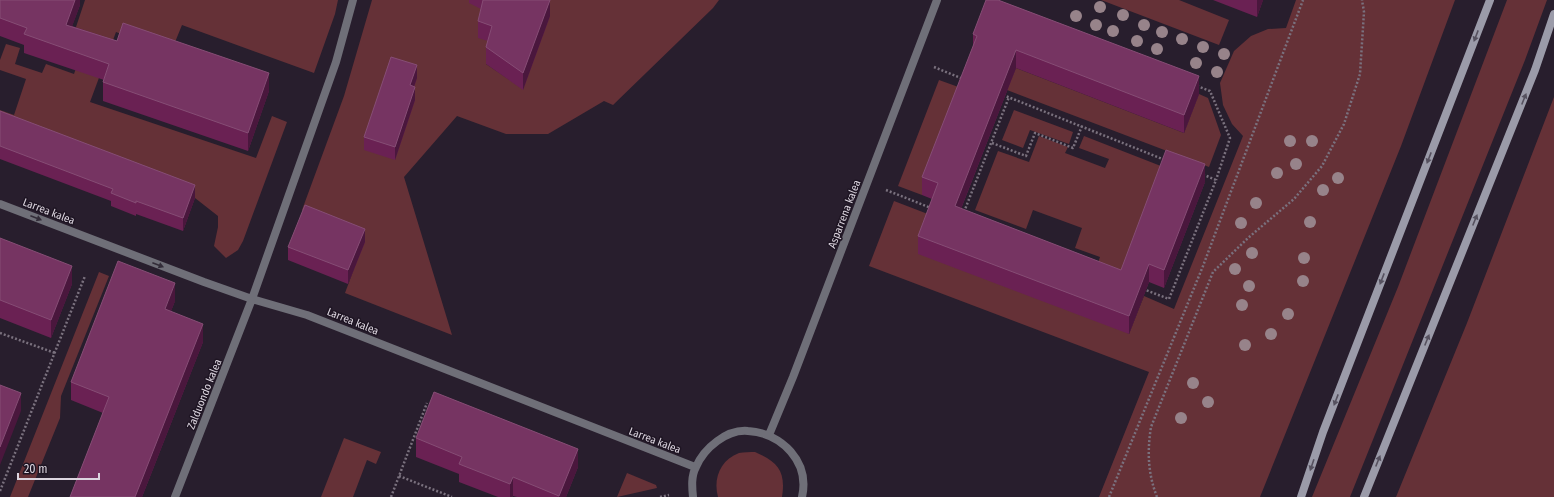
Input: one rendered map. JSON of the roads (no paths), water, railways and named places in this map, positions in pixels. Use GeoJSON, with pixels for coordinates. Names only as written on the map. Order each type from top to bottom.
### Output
{"type":"FeatureCollection","features":[{"type":"Feature","properties":{"kind":"main road"},"geometry":{"type":"LineString","coordinates":[[1301,497],[1326,425],[1490,0]]}},
{"type":"Feature","properties":{"kind":"main road"},"geometry":{"type":"LineString","coordinates":[[1364,497],[1535,70],[1554,14]]}},
{"type":"Feature","properties":{"kind":"street","name":"Zalduondo kalea"},"geometry":{"type":"LineString","coordinates":[[175,497],[252,299],[336,62],[353,0]]}},
{"type":"Feature","properties":{"kind":"street","name":"Asparrena kalea"},"geometry":{"type":"LineString","coordinates":[[769,435],[793,377],[938,0]]}},
{"type":"Feature","properties":{"kind":"street","name":"Larrea kalea"},"geometry":{"type":"LineString","coordinates":[[0,204],[204,282],[252,299],[307,315],[695,467]]}},
{"type":"Feature","properties":{"kind":"street"},"geometry":{"type":"LineString","coordinates":[[693,497],[692,485],[695,467],[707,448],[725,435],[747,430],[769,435],[784,444],[796,457],[802,472],[804,490],[802,497]]}}]}
